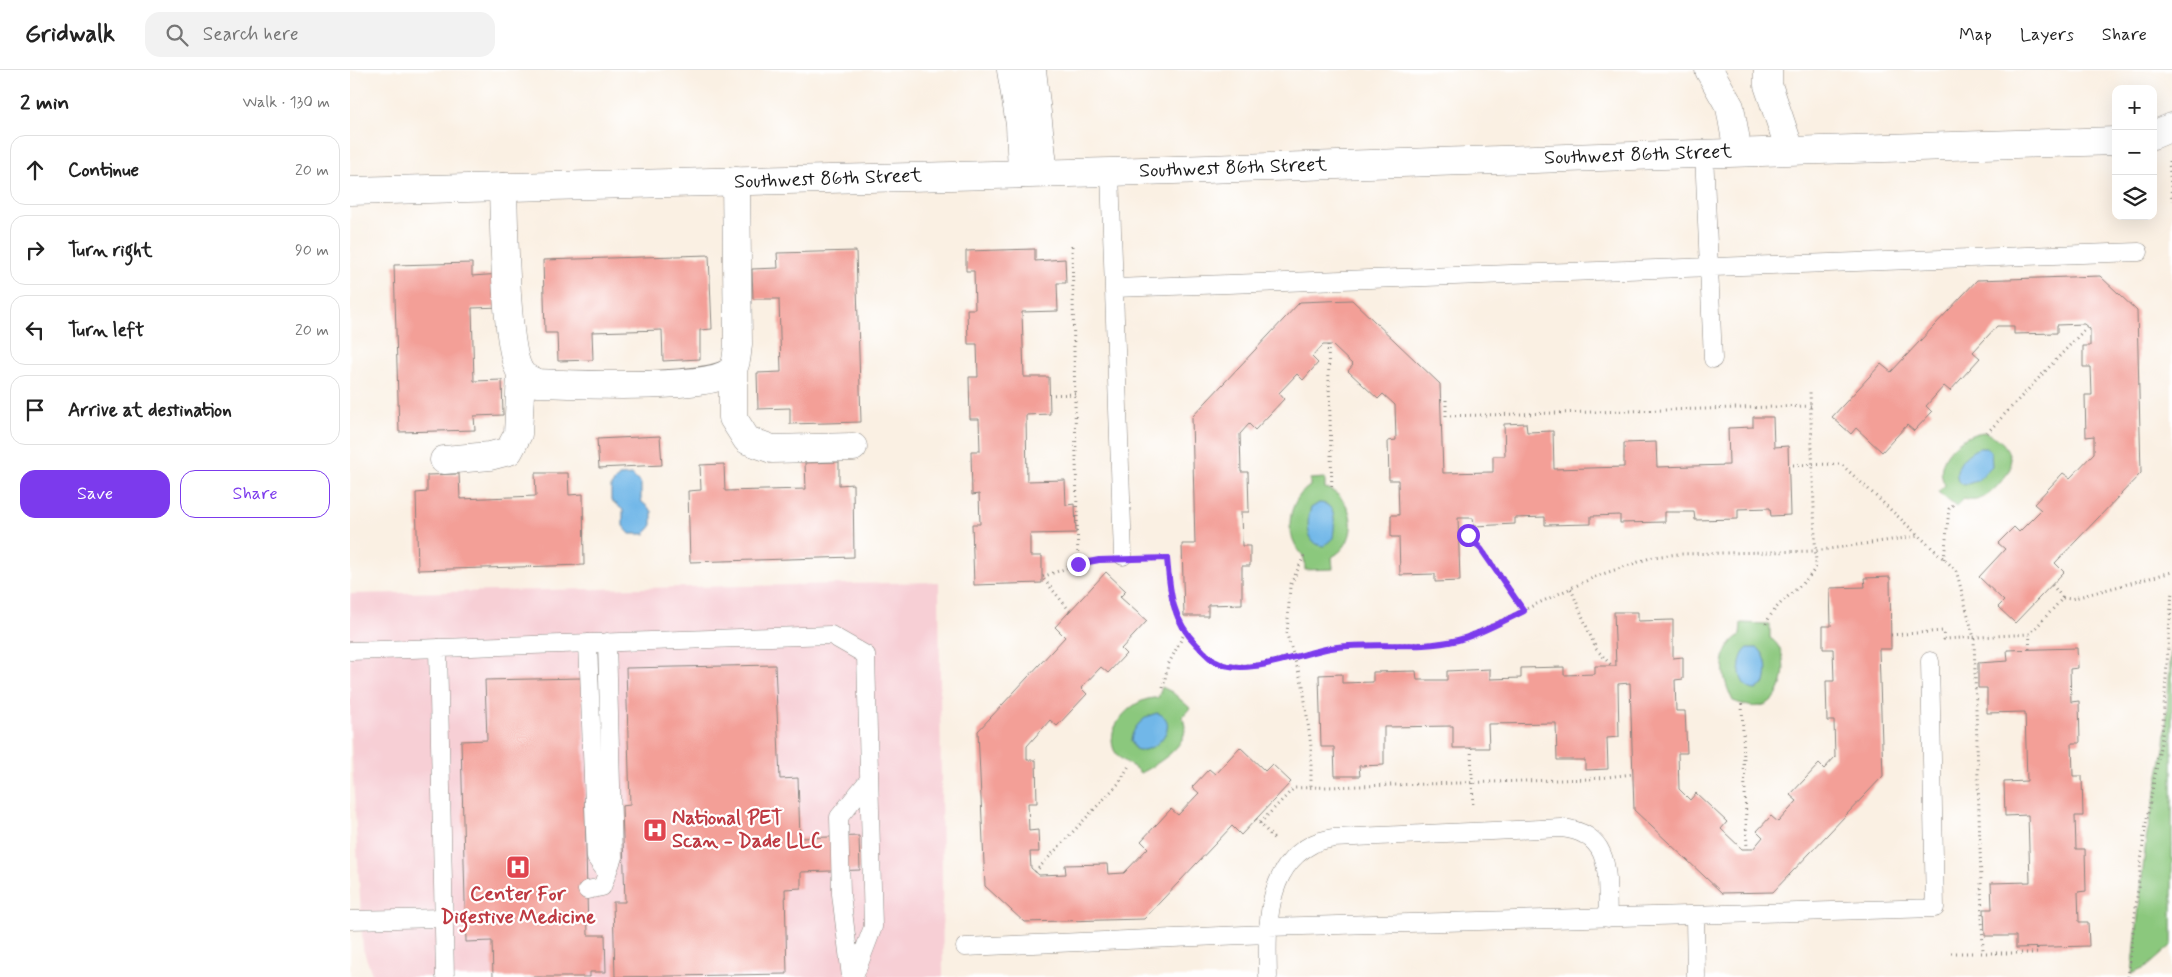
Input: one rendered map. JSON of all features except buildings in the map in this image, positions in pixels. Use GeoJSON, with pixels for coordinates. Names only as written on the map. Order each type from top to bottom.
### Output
{"type":"FeatureCollection","features":[{"type":"Feature","properties":{"kind":"street"},"geometry":{"type":"LineString","coordinates":[[1011,70],[1020,124],[1033,173]]}},
{"type":"Feature","properties":{"kind":"street"},"geometry":{"type":"LineString","coordinates":[[1032,70],[1033,173]]}},
{"type":"Feature","properties":{"kind":"street"},"geometry":{"type":"LineString","coordinates":[[1709,70],[1730,107],[1738,152]]}},
{"type":"Feature","properties":{"kind":"street"},"geometry":{"type":"LineString","coordinates":[[1764,75],[1790,150]]}},
{"type":"Feature","properties":{"kind":"street"},"geometry":{"type":"LineString","coordinates":[[2161,145],[2172,127]]}},
{"type":"Feature","properties":{"kind":"street","name":"Southwest 86th Street"},"geometry":{"type":"LineString","coordinates":[[350,191],[1110,172],[2112,141]]}},
{"type":"Feature","properties":{"kind":"street"},"geometry":{"type":"LineString","coordinates":[[736,181],[738,344],[733,369],[733,418],[747,440],[772,449],[853,447]]}},
{"type":"Feature","properties":{"kind":"street"},"geometry":{"type":"LineString","coordinates":[[444,460],[490,456],[510,451],[518,434],[521,375],[513,358],[510,332],[503,187]]}},
{"type":"Feature","properties":{"kind":"street"},"geometry":{"type":"LineString","coordinates":[[521,375],[537,383],[691,383],[712,380],[733,369]]}},
{"type":"Feature","properties":{"kind":"lane"},"geometry":{"type":"LineString","coordinates":[[1704,153],[1713,359]]}},
{"type":"Feature","properties":{"kind":"lane"},"geometry":{"type":"LineString","coordinates":[[1110,172],[1114,288],[1115,558]]}},
{"type":"Feature","properties":{"kind":"lane"},"geometry":{"type":"LineString","coordinates":[[1114,288],[1708,269],[2139,252]]}},
{"type":"Feature","properties":{"kind":"lane"},"geometry":{"type":"LineString","coordinates":[[350,650],[831,635],[866,655],[873,927],[853,977]]}},
{"type":"Feature","properties":{"kind":"lane"},"geometry":{"type":"LineString","coordinates":[[587,890],[602,887],[613,857],[608,642]]}},
{"type":"Feature","properties":{"kind":"lane"},"geometry":{"type":"LineString","coordinates":[[588,643],[596,858],[606,873]]}},
{"type":"Feature","properties":{"kind":"lane"},"geometry":{"type":"LineString","coordinates":[[438,648],[443,918],[446,977]]}},
{"type":"Feature","properties":{"kind":"lane"},"geometry":{"type":"LineString","coordinates":[[965,947],[1268,931],[1935,908],[1930,662]]}},
{"type":"Feature","properties":{"kind":"lane"},"geometry":{"type":"LineString","coordinates":[[853,977],[841,894],[838,817],[868,781]]}},
{"type":"Feature","properties":{"kind":"lane"},"geometry":{"type":"LineString","coordinates":[[1268,977],[1268,931],[1275,886],[1291,860],[1312,844],[1353,835],[1552,828],[1576,830],[1589,836],[1600,847],[1606,860],[1608,918]]}},
{"type":"Feature","properties":{"kind":"lane"},"geometry":{"type":"LineString","coordinates":[[1695,916],[1696,977]]}},
{"type":"Feature","properties":{"kind":"lane"},"geometry":{"type":"LineString","coordinates":[[350,920],[443,918]]}},
{"type":"Feature","properties":{"kind":"path"},"geometry":{"type":"LineString","coordinates":[[2161,145],[2172,201]]}},
{"type":"Feature","properties":{"kind":"path"},"geometry":{"type":"LineString","coordinates":[[1072,246],[1078,564]]}},
{"type":"Feature","properties":{"kind":"path"},"geometry":{"type":"LineString","coordinates":[[1987,433],[2087,327]]}},
{"type":"Feature","properties":{"kind":"path"},"geometry":{"type":"LineString","coordinates":[[1328,345],[1332,490]]}},
{"type":"Feature","properties":{"kind":"path"},"geometry":{"type":"LineString","coordinates":[[1766,624],[1776,607],[1792,595],[1809,578],[1816,567],[1810,390]]}},
{"type":"Feature","properties":{"kind":"path"},"geometry":{"type":"LineString","coordinates":[[1049,394],[1075,394]]}},
{"type":"Feature","properties":{"kind":"path"},"geometry":{"type":"LineString","coordinates":[[1441,400],[1446,400],[1446,416],[1811,406]]}},
{"type":"Feature","properties":{"kind":"path"},"geometry":{"type":"LineString","coordinates":[[1944,560],[1949,509],[1953,505]]}},
{"type":"Feature","properties":{"kind":"path"},"geometry":{"type":"LineString","coordinates":[[1458,532],[1468,535],[1481,549],[1524,611]]}},
{"type":"Feature","properties":{"kind":"path"},"geometry":{"type":"LineString","coordinates":[[1140,559],[1167,558],[1171,600],[1175,613],[1185,632],[1214,661],[1230,665],[1254,665],[1337,646],[1443,643],[1472,635],[1597,576],[1653,557],[1678,554],[1815,551],[1919,536]]}},
{"type":"Feature","properties":{"kind":"path"},"geometry":{"type":"LineString","coordinates":[[1304,556],[1290,586],[1287,635],[1303,686],[1311,746],[1311,788]]}},
{"type":"Feature","properties":{"kind":"path"},"geometry":{"type":"LineString","coordinates":[[1070,611],[1042,577],[1078,564],[1115,558]]}},
{"type":"Feature","properties":{"kind":"path"},"geometry":{"type":"LineString","coordinates":[[2052,585],[2062,598],[2071,599],[2172,572]]}},
{"type":"Feature","properties":{"kind":"path"},"geometry":{"type":"LineString","coordinates":[[1571,588],[1596,648],[1612,666]]}},
{"type":"Feature","properties":{"kind":"path"},"geometry":{"type":"LineString","coordinates":[[2128,977],[2144,835],[2162,737],[2172,590]]}},
{"type":"Feature","properties":{"kind":"path"},"geometry":{"type":"LineString","coordinates":[[2029,648],[2030,634],[2062,598]]}},
{"type":"Feature","properties":{"kind":"path"},"geometry":{"type":"LineString","coordinates":[[1163,688],[1168,665],[1185,632]]}},
{"type":"Feature","properties":{"kind":"path"},"geometry":{"type":"LineString","coordinates":[[1891,635],[1944,632],[1944,639],[2030,634]]}},
{"type":"Feature","properties":{"kind":"path"},"geometry":{"type":"LineString","coordinates":[[1742,704],[1747,849]]}},
{"type":"Feature","properties":{"kind":"path"},"geometry":{"type":"LineString","coordinates":[[1471,748],[1473,810]]}},
{"type":"Feature","properties":{"kind":"path"},"geometry":{"type":"LineString","coordinates":[[1035,872],[1119,783],[1130,764]]}},
{"type":"Feature","properties":{"kind":"path"},"geometry":{"type":"LineString","coordinates":[[1260,823],[1294,788],[1590,779],[1633,774]]}},
{"type":"Feature","properties":{"kind":"path"},"geometry":{"type":"LineString","coordinates":[[1256,819],[1271,835]]}},
{"type":"Feature","properties":{"kind":"path"},"geometry":{"type":"LineString","coordinates":[[1950,953],[2037,953],[2037,947]]}},
{"type":"Feature","properties":{"kind":"shaded area"},"geometry":{"type":"Polygon","coordinates":[[[939,582],[943,977],[373,977],[363,949],[350,726],[350,594],[939,582]]]}},
{"type":"Feature","properties":{"kind":"green space"},"geometry":{"type":"Polygon","coordinates":[[[1984,432],[1996,438],[2005,446],[2011,462],[2011,469],[1985,497],[1972,500],[1964,499],[1956,507],[1938,492],[1945,485],[1942,467],[1945,458],[1957,443],[1975,434],[1984,432]]]}},
{"type":"Feature","properties":{"kind":"green space"},"geometry":{"type":"Polygon","coordinates":[[[1325,478],[1325,488],[1343,500],[1348,510],[1351,520],[1351,531],[1348,541],[1332,557],[1333,569],[1305,570],[1303,556],[1291,535],[1290,519],[1299,497],[1310,486],[1310,479],[1325,478]]]}},
{"type":"Feature","properties":{"kind":"green space"},"geometry":{"type":"Polygon","coordinates":[[[1741,623],[1770,624],[1770,638],[1777,644],[1782,653],[1784,664],[1781,686],[1769,702],[1760,706],[1749,706],[1733,701],[1726,684],[1723,665],[1724,657],[1732,641],[1740,635],[1741,623]]]}},
{"type":"Feature","properties":{"kind":"green space"},"geometry":{"type":"Polygon","coordinates":[[[2172,631],[2172,945],[2147,967],[2132,974],[2146,840],[2165,744],[2172,631]]]}},
{"type":"Feature","properties":{"kind":"green space"},"geometry":{"type":"Polygon","coordinates":[[[1162,687],[1172,692],[1190,708],[1182,717],[1185,726],[1184,735],[1180,743],[1165,758],[1140,773],[1116,754],[1112,741],[1113,731],[1117,722],[1131,707],[1149,699],[1158,698],[1162,687]]]}},
{"type":"Feature","properties":{"kind":"water"},"geometry":{"type":"Polygon","coordinates":[[[1979,448],[1986,448],[1991,452],[1992,466],[1977,481],[1964,485],[1958,481],[1957,471],[1959,466],[1965,457],[1979,448]]]}},
{"type":"Feature","properties":{"kind":"water"},"geometry":{"type":"Polygon","coordinates":[[[632,475],[641,484],[641,501],[652,511],[652,525],[645,534],[630,534],[623,526],[623,510],[611,500],[611,486],[619,476],[632,475]]]}},
{"type":"Feature","properties":{"kind":"water"},"geometry":{"type":"Polygon","coordinates":[[[1319,503],[1329,506],[1334,515],[1333,538],[1324,546],[1314,542],[1308,526],[1311,508],[1319,503]]]}},
{"type":"Feature","properties":{"kind":"water"},"geometry":{"type":"Polygon","coordinates":[[[1748,648],[1758,648],[1764,655],[1766,664],[1765,683],[1756,690],[1750,689],[1745,685],[1740,672],[1741,658],[1748,648]]]}},
{"type":"Feature","properties":{"kind":"water"},"geometry":{"type":"Polygon","coordinates":[[[1157,713],[1164,717],[1167,723],[1167,730],[1163,737],[1151,748],[1135,749],[1131,741],[1136,727],[1143,719],[1157,713]]]}},
{"type":"Feature","properties":{"kind":"place","name":"National PET Scan - Dade LLC"},"geometry":{"type":"Point","coordinates":[655,830]}},
{"type":"Feature","properties":{"kind":"place","name":"Center For Digestive Medicine"},"geometry":{"type":"Point","coordinates":[518,867]}},
{"type":"Feature","properties":{"kind":"route"},"geometry":{"type":"LineString","coordinates":[[1078,564],[1099,560],[1167,558],[1171,600],[1181,627],[1214,661],[1243,666],[1274,662],[1337,646],[1414,645],[1459,640],[1524,611],[1481,549],[1468,535]]}}]}
